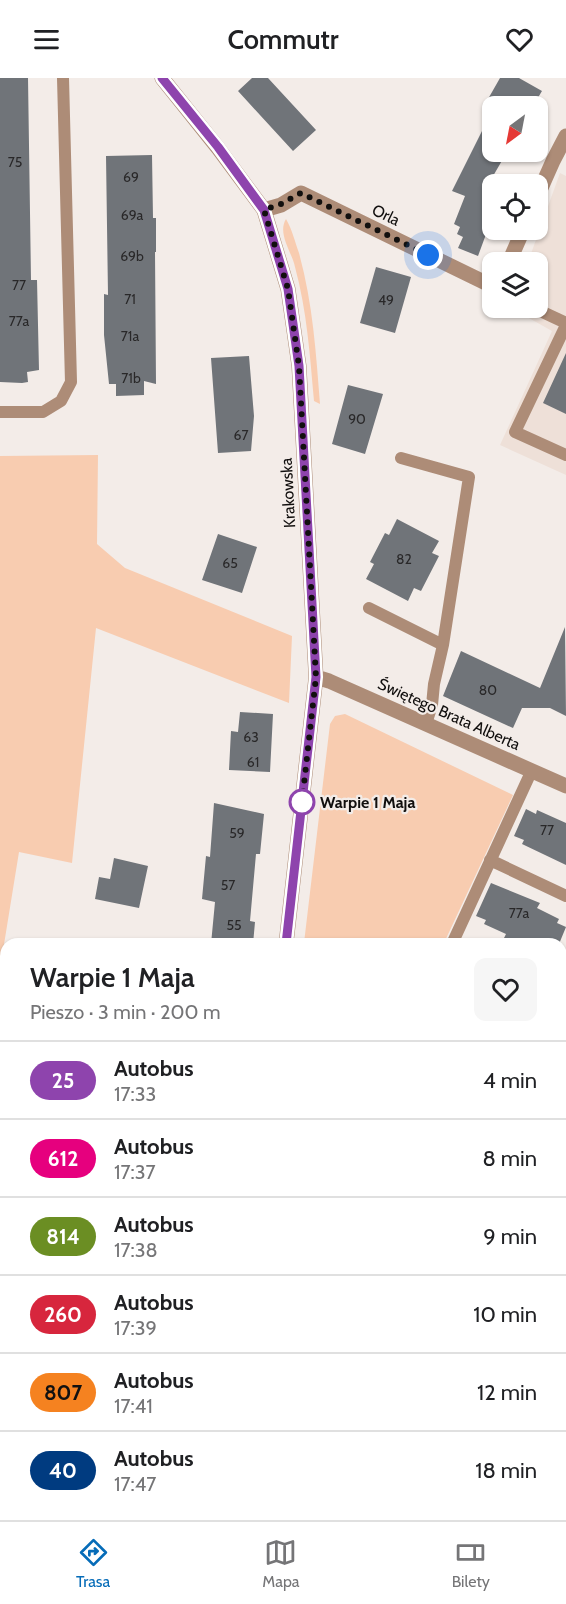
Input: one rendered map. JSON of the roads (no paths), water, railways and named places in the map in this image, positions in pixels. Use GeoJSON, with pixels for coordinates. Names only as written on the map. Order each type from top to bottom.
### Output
{"type":"FeatureCollection","features":[{"type":"Feature","properties":{"kind":"street","name":"Krakowska"},"geometry":{"type":"LineString","coordinates":[[162,78],[218,147],[264,210],[288,289],[299,366],[316,677],[287,938]]}},
{"type":"Feature","properties":{"kind":"street"},"geometry":{"type":"LineString","coordinates":[[547,174],[566,136]]}},
{"type":"Feature","properties":{"kind":"street","name":"Orla"},"geometry":{"type":"LineString","coordinates":[[264,210],[301,193],[482,281]]}},
{"type":"Feature","properties":{"kind":"street","name":"Świętego Brata Alberta"},"geometry":{"type":"LineString","coordinates":[[316,677],[566,786]]}},
{"type":"Feature","properties":{"kind":"lane"},"geometry":{"type":"LineString","coordinates":[[0,412],[43,411],[61,401],[71,382],[63,78]]}},
{"type":"Feature","properties":{"kind":"lane"},"geometry":{"type":"LineString","coordinates":[[548,315],[566,324],[515,432],[566,454]]}},
{"type":"Feature","properties":{"kind":"lane"},"geometry":{"type":"LineString","coordinates":[[401,458],[469,477],[443,645],[434,684],[432,705],[426,724]]}},
{"type":"Feature","properties":{"kind":"lane"},"geometry":{"type":"LineString","coordinates":[[369,608],[443,645]]}},
{"type":"Feature","properties":{"kind":"lane"},"geometry":{"type":"LineString","coordinates":[[456,938],[532,770]]}},
{"type":"Feature","properties":{"kind":"lane"},"geometry":{"type":"LineString","coordinates":[[490,860],[566,896]]}},
{"type":"Feature","properties":{"kind":"place","name":"Warpie 1 Maja"},"geometry":{"type":"Point","coordinates":[302,802]}}]}
